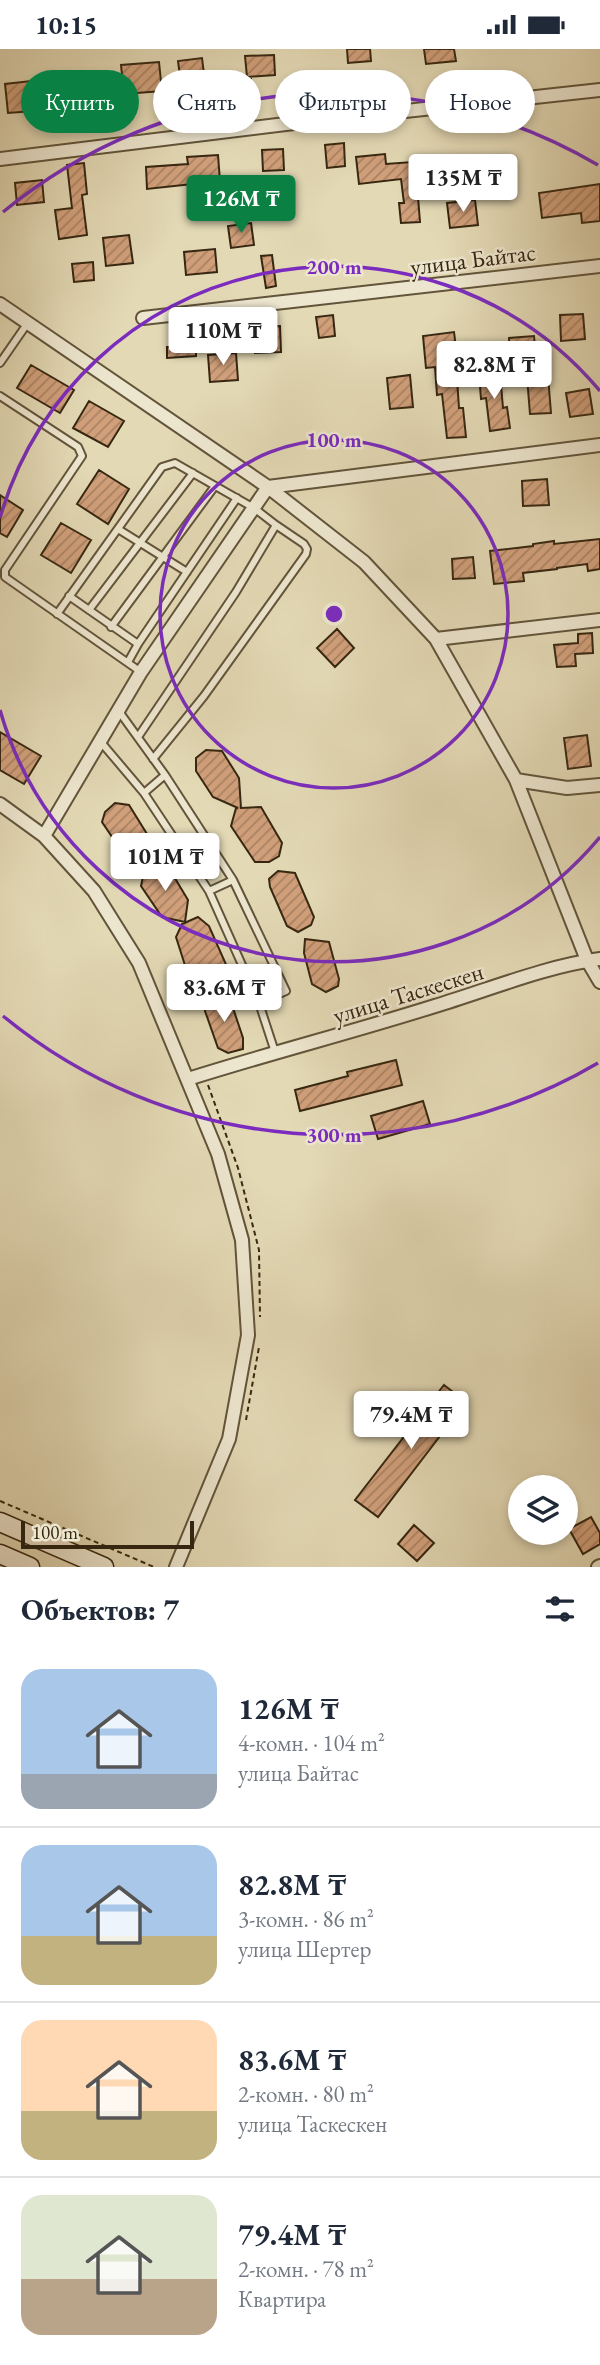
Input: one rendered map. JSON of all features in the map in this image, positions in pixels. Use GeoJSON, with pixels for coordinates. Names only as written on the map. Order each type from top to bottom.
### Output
{"type":"FeatureCollection","features":[{"type":"Feature","properties":{"kind":"main road"},"geometry":{"type":"LineString","coordinates":[[0,1522],[104,1567]]}},
{"type":"Feature","properties":{"kind":"main road"},"geometry":{"type":"LineString","coordinates":[[0,1553],[30,1567]]}},
{"type":"Feature","properties":{"kind":"street"},"geometry":{"type":"LineString","coordinates":[[0,159],[294,123],[600,90]]}},
{"type":"Feature","properties":{"kind":"street","name":"улица Байтас"},"geometry":{"type":"LineString","coordinates":[[143,319],[600,266]]}},
{"type":"Feature","properties":{"kind":"street"},"geometry":{"type":"LineString","coordinates":[[0,304],[268,487],[364,562],[436,639],[516,780],[594,960],[600,982]]}},
{"type":"Feature","properties":{"kind":"street"},"geometry":{"type":"LineString","coordinates":[[44,836],[141,672],[268,487],[600,445]]}},
{"type":"Feature","properties":{"kind":"street"},"geometry":{"type":"LineString","coordinates":[[436,639],[600,620]]}},
{"type":"Feature","properties":{"kind":"street"},"geometry":{"type":"LineString","coordinates":[[516,780],[567,788],[600,785]]}},
{"type":"Feature","properties":{"kind":"street"},"geometry":{"type":"LineString","coordinates":[[0,804],[44,836],[94,891],[139,963],[218,1154],[242,1240],[247,1335],[229,1439],[176,1567]]}},
{"type":"Feature","properties":{"kind":"street","name":"улица Таскескен"},"geometry":{"type":"LineString","coordinates":[[188,1079],[594,960]]}},
{"type":"Feature","properties":{"kind":"lane"},"geometry":{"type":"LineString","coordinates":[[0,363],[28,322]]}},
{"type":"Feature","properties":{"kind":"lane"},"geometry":{"type":"LineString","coordinates":[[0,396],[78,447],[82,456],[5,570],[5,577],[141,672]]}},
{"type":"Feature","properties":{"kind":"lane"},"geometry":{"type":"LineString","coordinates":[[57,614],[162,467],[175,463],[254,508],[304,544],[306,554],[204,696],[153,759]]}},
{"type":"Feature","properties":{"kind":"lane"},"geometry":{"type":"LineString","coordinates":[[89,610],[193,473]]}},
{"type":"Feature","properties":{"kind":"lane"},"geometry":{"type":"LineString","coordinates":[[111,627],[215,486]]}},
{"type":"Feature","properties":{"kind":"lane"},"geometry":{"type":"LineString","coordinates":[[128,662],[237,498]]}},
{"type":"Feature","properties":{"kind":"lane"},"geometry":{"type":"LineString","coordinates":[[138,737],[236,592],[276,525]]}},
{"type":"Feature","properties":{"kind":"lane"},"geometry":{"type":"LineString","coordinates":[[118,529],[187,572]]}},
{"type":"Feature","properties":{"kind":"lane"},"geometry":{"type":"LineString","coordinates":[[69,596],[138,644]]}},
{"type":"Feature","properties":{"kind":"lane"},"geometry":{"type":"LineString","coordinates":[[118,711],[165,775],[233,880],[286,991],[259,1003]]}},
{"type":"Feature","properties":{"kind":"lane"},"geometry":{"type":"LineString","coordinates":[[99,740],[144,793],[209,891],[259,1003],[275,1052]]}},
{"type":"Feature","properties":{"kind":"lane"},"geometry":{"type":"LineString","coordinates":[[144,793],[165,775]]}},
{"type":"Feature","properties":{"kind":"lane"},"geometry":{"type":"LineString","coordinates":[[209,891],[233,880]]}},
{"type":"Feature","properties":{"kind":"path"},"geometry":{"type":"LineString","coordinates":[[0,1501],[154,1567]]}},
{"type":"Feature","properties":{"kind":"building"},"geometry":{"type":"Polygon","coordinates":[[[347,49],[370,49],[371,61],[348,63],[347,49]]]}},
{"type":"Feature","properties":{"kind":"building"},"geometry":{"type":"Polygon","coordinates":[[[424,49],[454,49],[456,61],[426,64],[424,49]]]}},
{"type":"Feature","properties":{"kind":"building"},"geometry":{"type":"Polygon","coordinates":[[[274,55],[275,75],[261,76],[261,70],[246,70],[245,56],[274,55]]]}},
{"type":"Feature","properties":{"kind":"building"},"geometry":{"type":"Polygon","coordinates":[[[202,58],[204,70],[179,70],[178,61],[202,58]]]}},
{"type":"Feature","properties":{"kind":"building"},"geometry":{"type":"Polygon","coordinates":[[[159,62],[160,70],[153,70],[153,92],[139,93],[139,70],[122,70],[121,65],[159,62]]]}},
{"type":"Feature","properties":{"kind":"building"},"geometry":{"type":"Polygon","coordinates":[[[21,82],[21,112],[8,113],[5,84],[21,82]]]}},
{"type":"Feature","properties":{"kind":"building"},"geometry":{"type":"Polygon","coordinates":[[[344,143],[345,166],[327,168],[325,145],[344,143]]]}},
{"type":"Feature","properties":{"kind":"building"},"geometry":{"type":"Polygon","coordinates":[[[283,149],[284,170],[263,171],[262,150],[283,149]]]}},
{"type":"Feature","properties":{"kind":"building"},"geometry":{"type":"Polygon","coordinates":[[[385,154],[386,164],[426,161],[428,184],[417,185],[420,222],[401,223],[399,203],[404,203],[401,179],[359,184],[356,157],[385,154]]]}},
{"type":"Feature","properties":{"kind":"building"},"geometry":{"type":"Polygon","coordinates":[[[218,155],[220,181],[147,189],[146,167],[188,164],[187,157],[218,155]]]}},
{"type":"Feature","properties":{"kind":"building"},"geometry":{"type":"Polygon","coordinates":[[[84,163],[87,194],[82,195],[87,235],[59,239],[55,210],[72,208],[67,165],[84,163]]]}},
{"type":"Feature","properties":{"kind":"building"},"geometry":{"type":"Polygon","coordinates":[[[42,180],[44,202],[17,205],[15,183],[42,180]]]}},
{"type":"Feature","properties":{"kind":"building"},"geometry":{"type":"Polygon","coordinates":[[[600,184],[600,221],[582,223],[581,213],[542,218],[539,193],[600,184]]]}},
{"type":"Feature","properties":{"kind":"building"},"geometry":{"type":"Polygon","coordinates":[[[475,200],[478,225],[450,228],[447,203],[475,200]]]}},
{"type":"Feature","properties":{"kind":"building"},"geometry":{"type":"Polygon","coordinates":[[[251,223],[254,245],[231,248],[228,226],[251,223]]]}},
{"type":"Feature","properties":{"kind":"building"},"geometry":{"type":"Polygon","coordinates":[[[129,235],[133,263],[106,266],[103,238],[129,235]]]}},
{"type":"Feature","properties":{"kind":"building"},"geometry":{"type":"Polygon","coordinates":[[[215,249],[217,272],[186,275],[184,252],[215,249]]]}},
{"type":"Feature","properties":{"kind":"building"},"geometry":{"type":"Polygon","coordinates":[[[272,255],[276,286],[266,288],[261,256],[272,255]]]}},
{"type":"Feature","properties":{"kind":"building"},"geometry":{"type":"Polygon","coordinates":[[[93,262],[94,280],[74,282],[72,264],[93,262]]]}},
{"type":"Feature","properties":{"kind":"building"},"geometry":{"type":"Polygon","coordinates":[[[583,314],[585,339],[561,341],[560,315],[583,314]]]}},
{"type":"Feature","properties":{"kind":"building"},"geometry":{"type":"Polygon","coordinates":[[[333,315],[335,336],[319,338],[316,317],[333,315]]]}},
{"type":"Feature","properties":{"kind":"building"},"geometry":{"type":"Polygon","coordinates":[[[280,326],[281,352],[255,353],[254,327],[280,326]]]}},
{"type":"Feature","properties":{"kind":"building"},"geometry":{"type":"Polygon","coordinates":[[[454,332],[459,408],[463,408],[466,437],[447,438],[442,394],[437,395],[435,367],[426,368],[423,336],[454,332]]]}},
{"type":"Feature","properties":{"kind":"building"},"geometry":{"type":"Polygon","coordinates":[[[534,336],[536,358],[510,360],[509,338],[534,336]]]}},
{"type":"Feature","properties":{"kind":"building"},"geometry":{"type":"Polygon","coordinates":[[[196,345],[196,356],[167,358],[167,347],[196,345]]]}},
{"type":"Feature","properties":{"kind":"building"},"geometry":{"type":"Polygon","coordinates":[[[236,353],[238,380],[210,382],[208,355],[236,353]]]}},
{"type":"Feature","properties":{"kind":"building"},"geometry":{"type":"Polygon","coordinates":[[[31,365],[74,390],[60,413],[17,388],[31,365]]]}},
{"type":"Feature","properties":{"kind":"building"},"geometry":{"type":"Polygon","coordinates":[[[500,373],[503,408],[507,407],[510,428],[490,431],[486,398],[481,399],[479,374],[500,373]]]}},
{"type":"Feature","properties":{"kind":"building"},"geometry":{"type":"Polygon","coordinates":[[[410,375],[413,407],[390,409],[387,378],[410,375]]]}},
{"type":"Feature","properties":{"kind":"building"},"geometry":{"type":"Polygon","coordinates":[[[548,376],[551,413],[530,414],[527,377],[548,376]]]}},
{"type":"Feature","properties":{"kind":"building"},"geometry":{"type":"Polygon","coordinates":[[[589,389],[593,414],[570,417],[566,393],[589,389]]]}},
{"type":"Feature","properties":{"kind":"building"},"geometry":{"type":"Polygon","coordinates":[[[89,401],[124,421],[108,447],[73,428],[89,401]]]}},
{"type":"Feature","properties":{"kind":"building"},"geometry":{"type":"Polygon","coordinates":[[[99,470],[129,489],[108,524],[77,504],[99,470]]]}},
{"type":"Feature","properties":{"kind":"building"},"geometry":{"type":"Polygon","coordinates":[[[547,479],[549,505],[523,506],[522,481],[547,479]]]}},
{"type":"Feature","properties":{"kind":"building"},"geometry":{"type":"Polygon","coordinates":[[[0,495],[23,510],[7,537],[0,533],[0,495]]]}},
{"type":"Feature","properties":{"kind":"building"},"geometry":{"type":"Polygon","coordinates":[[[61,523],[91,540],[71,573],[41,555],[61,523]]]}},
{"type":"Feature","properties":{"kind":"building"},"geometry":{"type":"Polygon","coordinates":[[[600,539],[600,569],[588,571],[587,564],[557,568],[523,573],[524,581],[494,584],[490,551],[554,541],[554,544],[600,539]]]}},
{"type":"Feature","properties":{"kind":"building"},"geometry":{"type":"Polygon","coordinates":[[[473,557],[475,578],[453,579],[452,559],[473,557]]]}},
{"type":"Feature","properties":{"kind":"building"},"geometry":{"type":"Polygon","coordinates":[[[337,629],[354,648],[335,667],[317,648],[337,629]]]}},
{"type":"Feature","properties":{"kind":"building"},"geometry":{"type":"Polygon","coordinates":[[[592,633],[593,653],[575,654],[576,666],[557,667],[554,645],[578,643],[578,634],[592,633]]]}},
{"type":"Feature","properties":{"kind":"building"},"geometry":{"type":"Polygon","coordinates":[[[0,732],[41,756],[24,784],[0,770],[0,732]]]}},
{"type":"Feature","properties":{"kind":"building"},"geometry":{"type":"Polygon","coordinates":[[[587,735],[591,766],[568,769],[564,738],[587,735]]]}},
{"type":"Feature","properties":{"kind":"building"},"geometry":{"type":"Polygon","coordinates":[[[206,750],[222,751],[239,778],[241,808],[261,807],[282,843],[279,856],[269,862],[255,862],[231,826],[238,808],[213,797],[196,771],[196,758],[206,750]]]}},
{"type":"Feature","properties":{"kind":"building"},"geometry":{"type":"Polygon","coordinates":[[[115,803],[129,805],[152,842],[151,858],[127,859],[102,822],[105,812],[115,803]]]}},
{"type":"Feature","properties":{"kind":"building"},"geometry":{"type":"Polygon","coordinates":[[[151,865],[167,865],[188,900],[185,922],[162,917],[141,886],[144,872],[151,865]]]}},
{"type":"Feature","properties":{"kind":"building"},"geometry":{"type":"Polygon","coordinates":[[[278,871],[295,873],[314,917],[311,925],[298,932],[287,926],[270,887],[269,879],[278,871]]]}},
{"type":"Feature","properties":{"kind":"building"},"geometry":{"type":"Polygon","coordinates":[[[198,917],[209,926],[228,969],[217,990],[190,981],[176,937],[182,924],[198,917]]]}},
{"type":"Feature","properties":{"kind":"building"},"geometry":{"type":"Polygon","coordinates":[[[305,939],[329,942],[339,979],[338,986],[326,992],[312,984],[304,953],[305,939]]]}},
{"type":"Feature","properties":{"kind":"building"},"geometry":{"type":"Polygon","coordinates":[[[218,995],[231,1002],[243,1038],[243,1049],[228,1053],[218,1048],[205,1011],[205,1000],[218,995]]]}},
{"type":"Feature","properties":{"kind":"building"},"geometry":{"type":"Polygon","coordinates":[[[396,1060],[402,1085],[300,1111],[295,1090],[348,1076],[347,1072],[396,1060]]]}},
{"type":"Feature","properties":{"kind":"building"},"geometry":{"type":"Polygon","coordinates":[[[423,1101],[430,1124],[378,1139],[371,1116],[423,1101]]]}},
{"type":"Feature","properties":{"kind":"building"},"geometry":{"type":"Polygon","coordinates":[[[444,1385],[466,1402],[378,1517],[355,1500],[444,1385]]]}},
{"type":"Feature","properties":{"kind":"building"},"geometry":{"type":"Polygon","coordinates":[[[591,1517],[600,1533],[600,1544],[583,1554],[578,1545],[578,1524],[591,1517]]]}},
{"type":"Feature","properties":{"kind":"building"},"geometry":{"type":"Polygon","coordinates":[[[414,1525],[434,1543],[417,1561],[398,1544],[414,1525]]]}}]}
